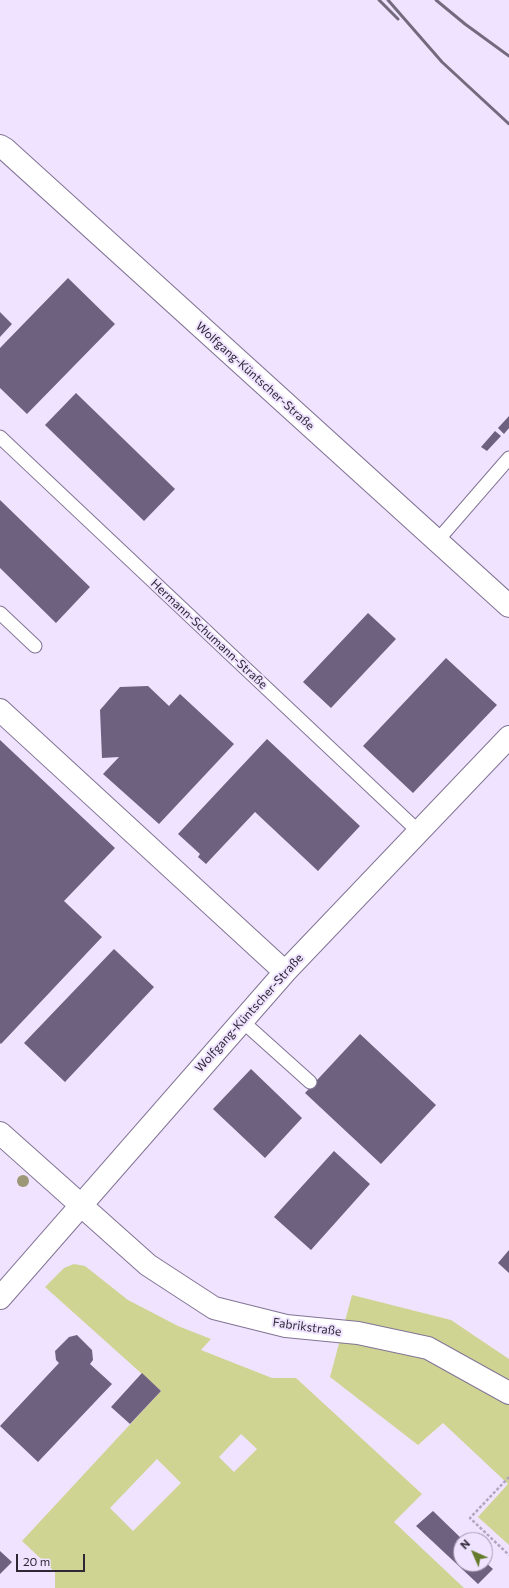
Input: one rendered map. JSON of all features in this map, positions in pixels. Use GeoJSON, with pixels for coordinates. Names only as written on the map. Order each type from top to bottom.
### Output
{"type":"FeatureCollection","features":[{"type":"Feature","properties":{"kind":"street","name":"Wolfgang-Küntscher-Straße"},"geometry":{"type":"LineString","coordinates":[[0,146],[509,606]]}},
{"type":"Feature","properties":{"kind":"street"},"geometry":{"type":"LineString","coordinates":[[0,710],[285,972]]}},
{"type":"Feature","properties":{"kind":"street","name":"Wolfgang-Küntscher-Straße"},"geometry":{"type":"LineString","coordinates":[[0,1298],[285,972],[509,737]]}},
{"type":"Feature","properties":{"kind":"street","name":"Fabrikstraße"},"geometry":{"type":"LineString","coordinates":[[0,1133],[148,1265],[214,1308],[286,1326],[358,1333],[428,1348],[509,1392]]}},
{"type":"Feature","properties":{"kind":"lane","name":"Hermann-Schumann-Straße"},"geometry":{"type":"LineString","coordinates":[[0,437],[418,831]]}},
{"type":"Feature","properties":{"kind":"lane"},"geometry":{"type":"LineString","coordinates":[[437,541],[509,458]]}},
{"type":"Feature","properties":{"kind":"lane"},"geometry":{"type":"LineString","coordinates":[[0,613],[35,646]]}},
{"type":"Feature","properties":{"kind":"lane"},"geometry":{"type":"LineString","coordinates":[[242,1021],[310,1082]]}},
{"type":"Feature","properties":{"kind":"path"},"geometry":{"type":"LineString","coordinates":[[509,1477],[470,1518],[509,1555]]}},
{"type":"Feature","properties":{"kind":"green space"},"geometry":{"type":"Polygon","coordinates":[[[74,1264],[85,1266],[128,1300],[178,1326],[211,1339],[201,1350],[272,1378],[296,1378],[422,1494],[394,1522],[464,1588],[55,1588],[55,1572],[22,1541],[161,1391],[45,1287],[64,1268],[74,1264]],[[241,1434],[219,1457],[234,1472],[257,1449],[241,1434]],[[157,1459],[110,1508],[133,1531],[181,1483],[157,1459]]]}},
{"type":"Feature","properties":{"kind":"green space"},"geometry":{"type":"Polygon","coordinates":[[[352,1295],[451,1320],[509,1359],[509,1545],[478,1517],[508,1484],[443,1423],[418,1445],[330,1377],[352,1295]]]}},
{"type":"Feature","properties":{"kind":"building"},"geometry":{"type":"Polygon","coordinates":[[[68,278],[115,324],[27,414],[0,388],[0,348],[68,278]]]}},
{"type":"Feature","properties":{"kind":"building"},"geometry":{"type":"Polygon","coordinates":[[[0,312],[12,324],[0,337],[0,312]]]}},
{"type":"Feature","properties":{"kind":"building"},"geometry":{"type":"Polygon","coordinates":[[[76,393],[175,489],[144,521],[45,425],[76,393]]]}},
{"type":"Feature","properties":{"kind":"building"},"geometry":{"type":"Polygon","coordinates":[[[509,416],[509,428],[504,434],[498,428],[509,416]]]}},
{"type":"Feature","properties":{"kind":"building"},"geometry":{"type":"Polygon","coordinates":[[[495,431],[501,436],[487,451],[481,447],[495,431]]]}},
{"type":"Feature","properties":{"kind":"building"},"geometry":{"type":"Polygon","coordinates":[[[0,500],[90,587],[56,623],[0,568],[0,500]]]}},
{"type":"Feature","properties":{"kind":"building"},"geometry":{"type":"Polygon","coordinates":[[[368,613],[396,639],[331,708],[303,682],[368,613]]]}},
{"type":"Feature","properties":{"kind":"building"},"geometry":{"type":"Polygon","coordinates":[[[446,658],[497,705],[413,793],[363,746],[446,658]]]}},
{"type":"Feature","properties":{"kind":"building"},"geometry":{"type":"Polygon","coordinates":[[[148,686],[169,706],[180,694],[234,744],[159,824],[103,774],[119,757],[102,758],[100,710],[120,687],[148,686]]]}},
{"type":"Feature","properties":{"kind":"building"},"geometry":{"type":"Polygon","coordinates":[[[267,739],[360,826],[318,871],[255,812],[206,864],[198,857],[200,854],[178,834],[267,739]]]}},
{"type":"Feature","properties":{"kind":"building"},"geometry":{"type":"Polygon","coordinates":[[[0,740],[115,848],[64,901],[102,937],[1,1044],[0,1043],[0,740]]]}},
{"type":"Feature","properties":{"kind":"building"},"geometry":{"type":"Polygon","coordinates":[[[114,949],[154,987],[65,1082],[24,1043],[114,949]]]}},
{"type":"Feature","properties":{"kind":"building"},"geometry":{"type":"Polygon","coordinates":[[[360,1034],[436,1105],[381,1164],[305,1093],[360,1034]]]}},
{"type":"Feature","properties":{"kind":"building"},"geometry":{"type":"Polygon","coordinates":[[[251,1069],[302,1118],[265,1158],[213,1109],[251,1069]]]}},
{"type":"Feature","properties":{"kind":"building"},"geometry":{"type":"Polygon","coordinates":[[[334,1151],[370,1184],[311,1250],[274,1217],[334,1151]]]}},
{"type":"Feature","properties":{"kind":"building"},"geometry":{"type":"Polygon","coordinates":[[[509,1250],[509,1273],[498,1263],[509,1250]]]}},
{"type":"Feature","properties":{"kind":"building"},"geometry":{"type":"Polygon","coordinates":[[[77,1335],[92,1350],[93,1360],[90,1364],[112,1384],[38,1462],[0,1426],[59,1363],[56,1360],[55,1351],[69,1337],[77,1335]]]}},
{"type":"Feature","properties":{"kind":"building"},"geometry":{"type":"Polygon","coordinates":[[[142,1373],[161,1391],[130,1424],[111,1407],[142,1373]]]}},
{"type":"Feature","properties":{"kind":"building"},"geometry":{"type":"Polygon","coordinates":[[[433,1511],[455,1532],[453,1532],[453,1561],[416,1526],[433,1511]]]}},
{"type":"Feature","properties":{"kind":"building"},"geometry":{"type":"Polygon","coordinates":[[[0,1551],[12,1562],[0,1574],[0,1551]]]}},
{"type":"Feature","properties":{"kind":"building"},"geometry":{"type":"Polygon","coordinates":[[[465,1572],[490,1572],[478,1584],[465,1572]]]}},
{"type":"Feature","properties":{"kind":"railway"},"geometry":{"type":"LineString","coordinates":[[379,0],[398,19]]}},
{"type":"Feature","properties":{"kind":"railway"},"geometry":{"type":"LineString","coordinates":[[388,0],[442,62],[509,124]]}},
{"type":"Feature","properties":{"kind":"railway"},"geometry":{"type":"LineString","coordinates":[[436,0],[465,24],[509,56]]}}]}
